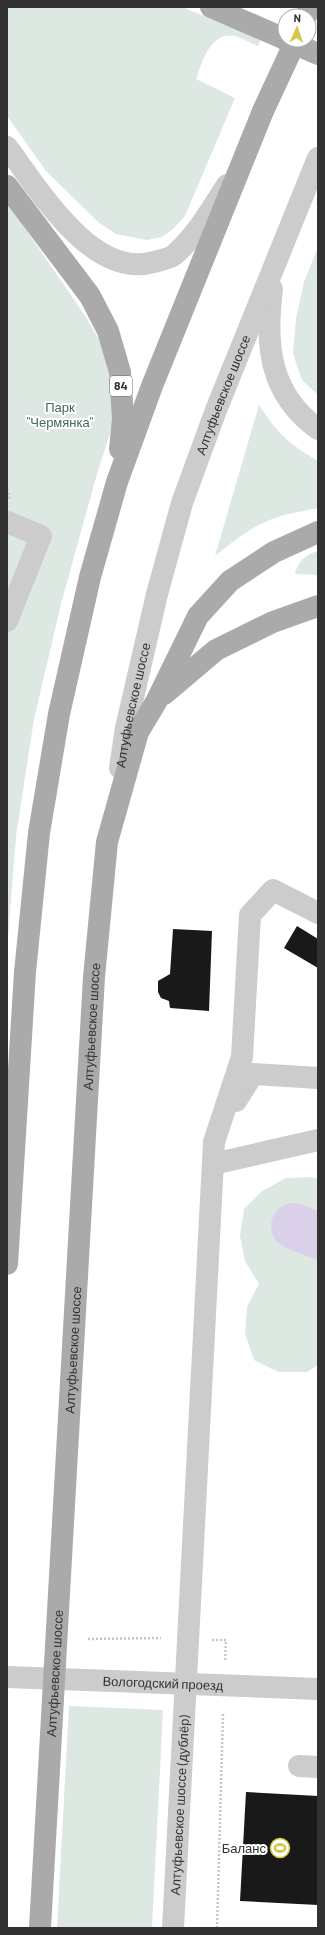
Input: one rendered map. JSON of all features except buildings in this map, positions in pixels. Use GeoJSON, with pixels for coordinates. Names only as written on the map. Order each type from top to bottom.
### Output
{"type":"FeatureCollection","features":[{"type":"Feature","properties":{"kind":"main road"},"geometry":{"type":"LineString","coordinates":[[211,7],[277,36]]}},
{"type":"Feature","properties":{"kind":"main road"},"geometry":{"type":"LineString","coordinates":[[7,1264],[25,972],[39,833],[59,714],[90,577],[117,482],[154,379],[263,111],[292,48]]}},
{"type":"Feature","properties":{"kind":"main road"},"geometry":{"type":"LineString","coordinates":[[304,48],[318,54]]}},
{"type":"Feature","properties":{"kind":"main road","name":"84"},"geometry":{"type":"LineString","coordinates":[[7,186],[90,296],[108,331],[120,372],[123,419],[117,482]]}},
{"type":"Feature","properties":{"kind":"main road"},"geometry":{"type":"LineString","coordinates":[[108,842],[138,732],[156,702],[198,616],[230,581],[274,552],[318,532]]}},
{"type":"Feature","properties":{"kind":"main road"},"geometry":{"type":"LineString","coordinates":[[156,702],[216,650],[273,622],[318,606]]}},
{"type":"Feature","properties":{"kind":"main road","name":"Алтуфьевское шоссе"},"geometry":{"type":"LineString","coordinates":[[40,1928],[94,977],[108,842]]}},
{"type":"Feature","properties":{"kind":"street"},"geometry":{"type":"LineString","coordinates":[[7,147],[69,228],[105,254],[122,262],[146,264],[172,256],[202,225],[243,161]]}},
{"type":"Feature","properties":{"kind":"street","name":"Алтуфьевское шоссе"},"geometry":{"type":"LineString","coordinates":[[108,842],[126,728],[157,594],[182,503],[216,410],[318,158]]}},
{"type":"Feature","properties":{"kind":"street"},"geometry":{"type":"LineString","coordinates":[[276,260],[269,313],[270,355],[283,391],[303,418],[318,429]]}},
{"type":"Feature","properties":{"kind":"street"},"geometry":{"type":"LineString","coordinates":[[7,522],[41,536],[7,621]]}},
{"type":"Feature","properties":{"kind":"street"},"geometry":{"type":"LineString","coordinates":[[218,1129],[242,1057],[250,915],[273,890],[318,913]]}},
{"type":"Feature","properties":{"kind":"street"},"geometry":{"type":"LineString","coordinates":[[218,1129],[253,1074],[318,1078]]}},
{"type":"Feature","properties":{"kind":"street","name":"Алтуфьевское шоссе (дублёр)"},"geometry":{"type":"LineString","coordinates":[[172,1928],[214,1142],[218,1129]]}},
{"type":"Feature","properties":{"kind":"street"},"geometry":{"type":"LineString","coordinates":[[213,1164],[318,1140]]}},
{"type":"Feature","properties":{"kind":"street","name":"Вологодский проезд"},"geometry":{"type":"LineString","coordinates":[[7,1677],[53,1680],[185,1682],[318,1688]]}},
{"type":"Feature","properties":{"kind":"path"},"geometry":{"type":"LineString","coordinates":[[88,1639],[161,1638]]}},
{"type":"Feature","properties":{"kind":"path"},"geometry":{"type":"LineString","coordinates":[[206,1640],[226,1640],[225,1664]]}},
{"type":"Feature","properties":{"kind":"path"},"geometry":{"type":"LineString","coordinates":[[217,1928],[223,1714]]}},
{"type":"Feature","properties":{"kind":"green space"},"geometry":{"type":"Polygon","coordinates":[[[7,7],[182,7],[261,39],[258,46],[235,36],[219,38],[213,43],[204,57],[196,79],[235,98],[185,216],[173,229],[162,237],[147,240],[116,234],[98,222],[46,171],[7,116],[7,7]]]}},
{"type":"Feature","properties":{"kind":"green space","name":"Парк \"Чермянка\""},"geometry":{"type":"Polygon","coordinates":[[[7,202],[86,317],[109,357],[114,421],[97,474],[61,604],[34,719],[16,836],[7,950],[7,202]]]}},
{"type":"Feature","properties":{"kind":"green space"},"geometry":{"type":"Polygon","coordinates":[[[318,247],[318,395],[302,380],[293,354],[296,319],[304,282],[318,247]]]}},
{"type":"Feature","properties":{"kind":"green space"},"geometry":{"type":"Polygon","coordinates":[[[259,405],[284,437],[318,461],[318,508],[267,521],[244,534],[215,556],[259,405]]]}},
{"type":"Feature","properties":{"kind":"green space"},"geometry":{"type":"Polygon","coordinates":[[[318,551],[318,575],[295,574],[298,565],[303,559],[309,554],[318,551]]]}},
{"type":"Feature","properties":{"kind":"green space"},"geometry":{"type":"Polygon","coordinates":[[[311,1177],[318,1179],[318,1365],[307,1372],[278,1372],[254,1360],[245,1333],[247,1307],[259,1284],[245,1261],[240,1236],[244,1209],[262,1191],[286,1178],[311,1177]]]}},
{"type":"Feature","properties":{"kind":"green space"},"geometry":{"type":"Polygon","coordinates":[[[69,1706],[163,1710],[152,1928],[57,1928],[69,1706]]]}},
{"type":"Feature","properties":{"kind":"waterway"},"geometry":{"type":"LineString","coordinates":[[294,1226],[318,1236]]}},
{"type":"Feature","properties":{"kind":"place","name":"Баланс"},"geometry":{"type":"Point","coordinates":[280,1848]}}]}
